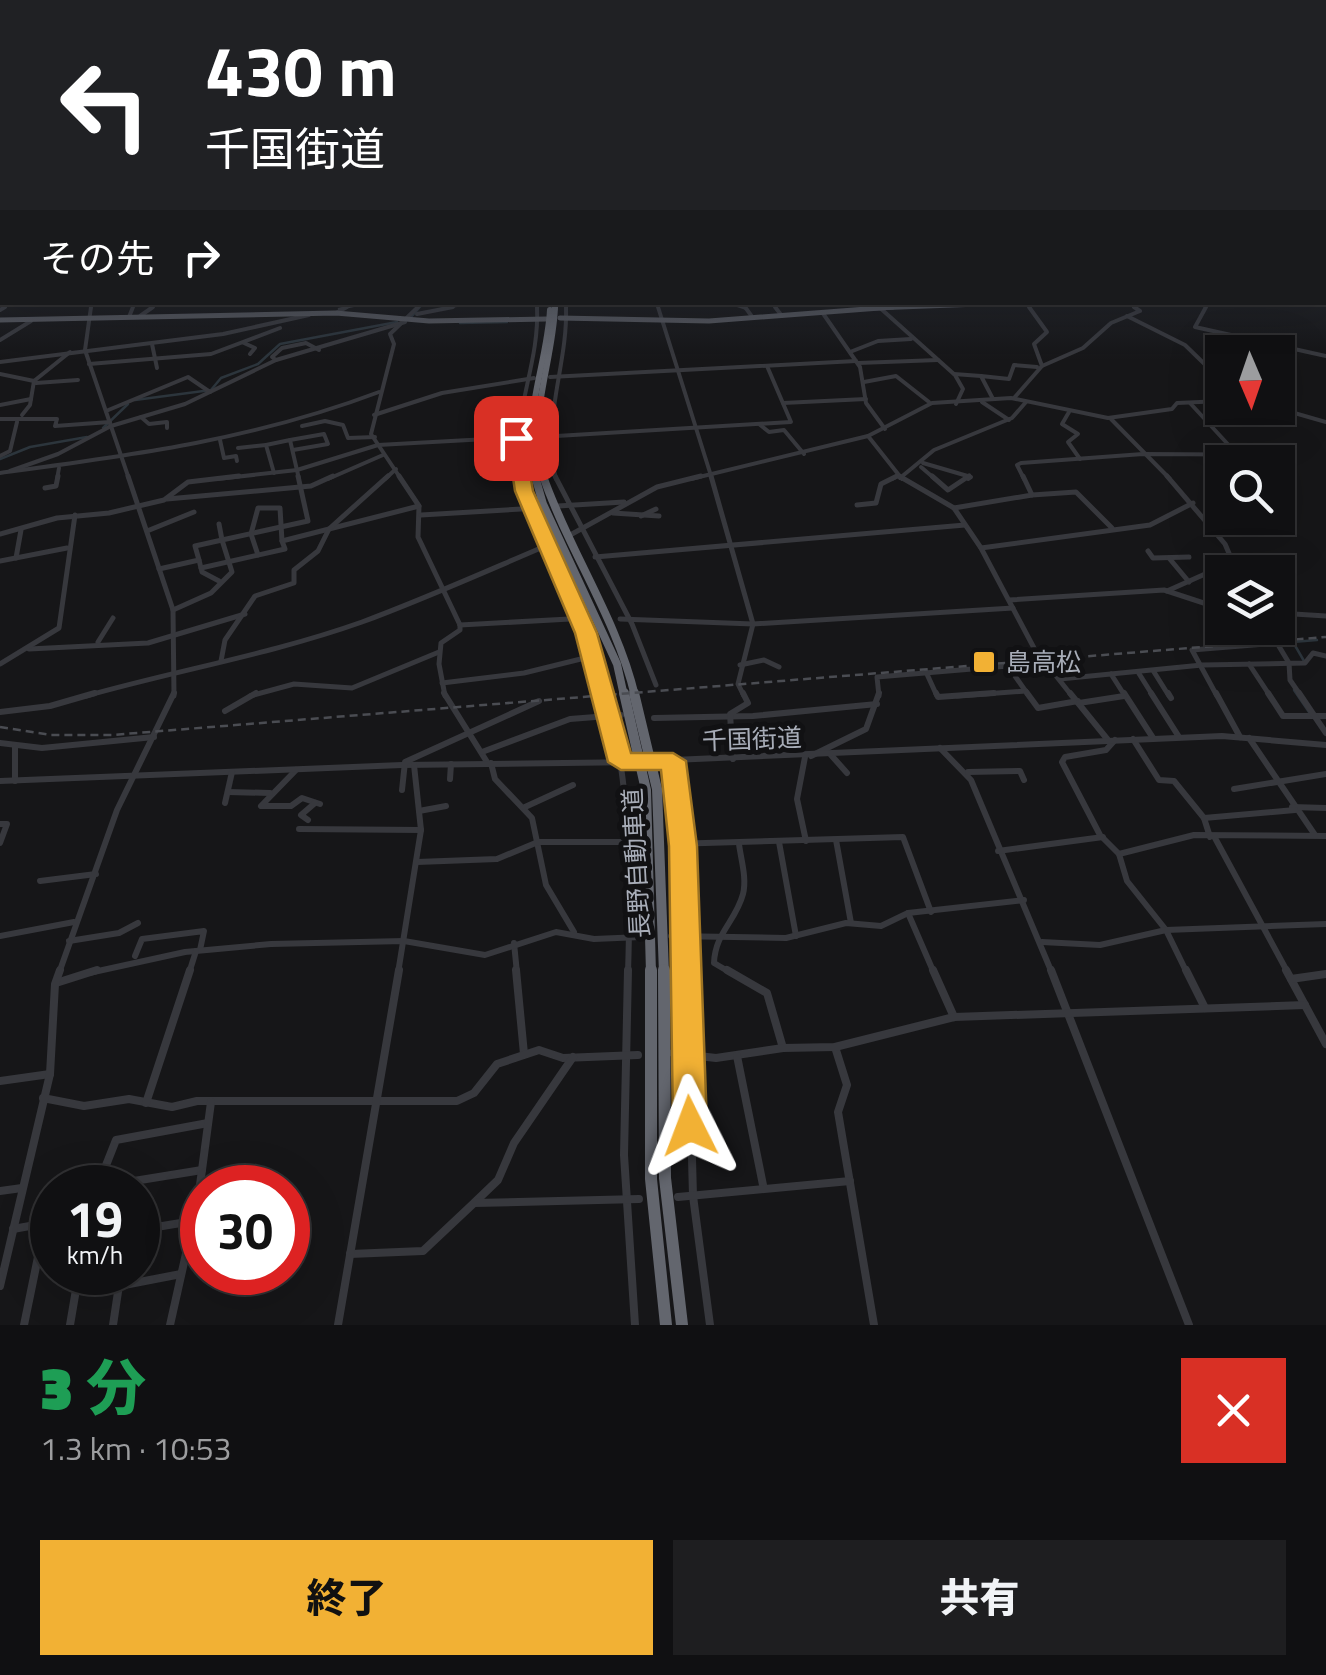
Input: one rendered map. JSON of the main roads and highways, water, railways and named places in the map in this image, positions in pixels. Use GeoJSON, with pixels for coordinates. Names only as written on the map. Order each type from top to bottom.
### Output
{"type":"FeatureCollection","features":[{"type":"Feature","properties":{"kind":"highway","name":"長野自動車道"},"geometry":{"type":"LineString","coordinates":[[547,310],[548,343],[531,412],[532,468],[543,504],[631,693],[647,761],[663,870],[666,1178],[682,1325]]}},
{"type":"Feature","properties":{"kind":"highway","name":"長野自動車道"},"geometry":{"type":"LineString","coordinates":[[647,761],[651,870],[650,1162],[666,1325]]}},
{"type":"Feature","properties":{"kind":"main road"},"geometry":{"type":"LineString","coordinates":[[564,318],[753,318],[876,305]]}},
{"type":"Feature","properties":{"kind":"main road"},"geometry":{"type":"LineString","coordinates":[[0,320],[336,313],[406,321],[547,310]]}},
{"type":"Feature","properties":{"kind":"waterway"},"geometry":{"type":"LineString","coordinates":[[412,316],[421,305]]}},
{"type":"Feature","properties":{"kind":"waterway"},"geometry":{"type":"LineString","coordinates":[[135,400],[211,390],[221,378],[258,364],[280,344],[397,322]]}},
{"type":"Feature","properties":{"kind":"waterway"},"geometry":{"type":"LineString","coordinates":[[460,323],[507,322]]}},
{"type":"Feature","properties":{"kind":"waterway"},"geometry":{"type":"LineString","coordinates":[[103,428],[128,404]]}},
{"type":"Feature","properties":{"kind":"waterway"},"geometry":{"type":"LineString","coordinates":[[0,459],[30,447],[87,437]]}},
{"type":"Feature","properties":{"kind":"waterway"},"geometry":{"type":"LineString","coordinates":[[1304,661],[1293,642],[1317,640]]}},
{"type":"Feature","properties":{"kind":"waterway"},"geometry":{"type":"LineString","coordinates":[[1294,690],[1309,712]]}},
{"type":"Feature","properties":{"kind":"railway"},"geometry":{"type":"LineString","coordinates":[[0,727],[51,735],[112,735],[1326,637]]}},
{"type":"Feature","properties":{"kind":"place","name":"島高松"},"geometry":{"type":"Point","coordinates":[984,662]}}]}
